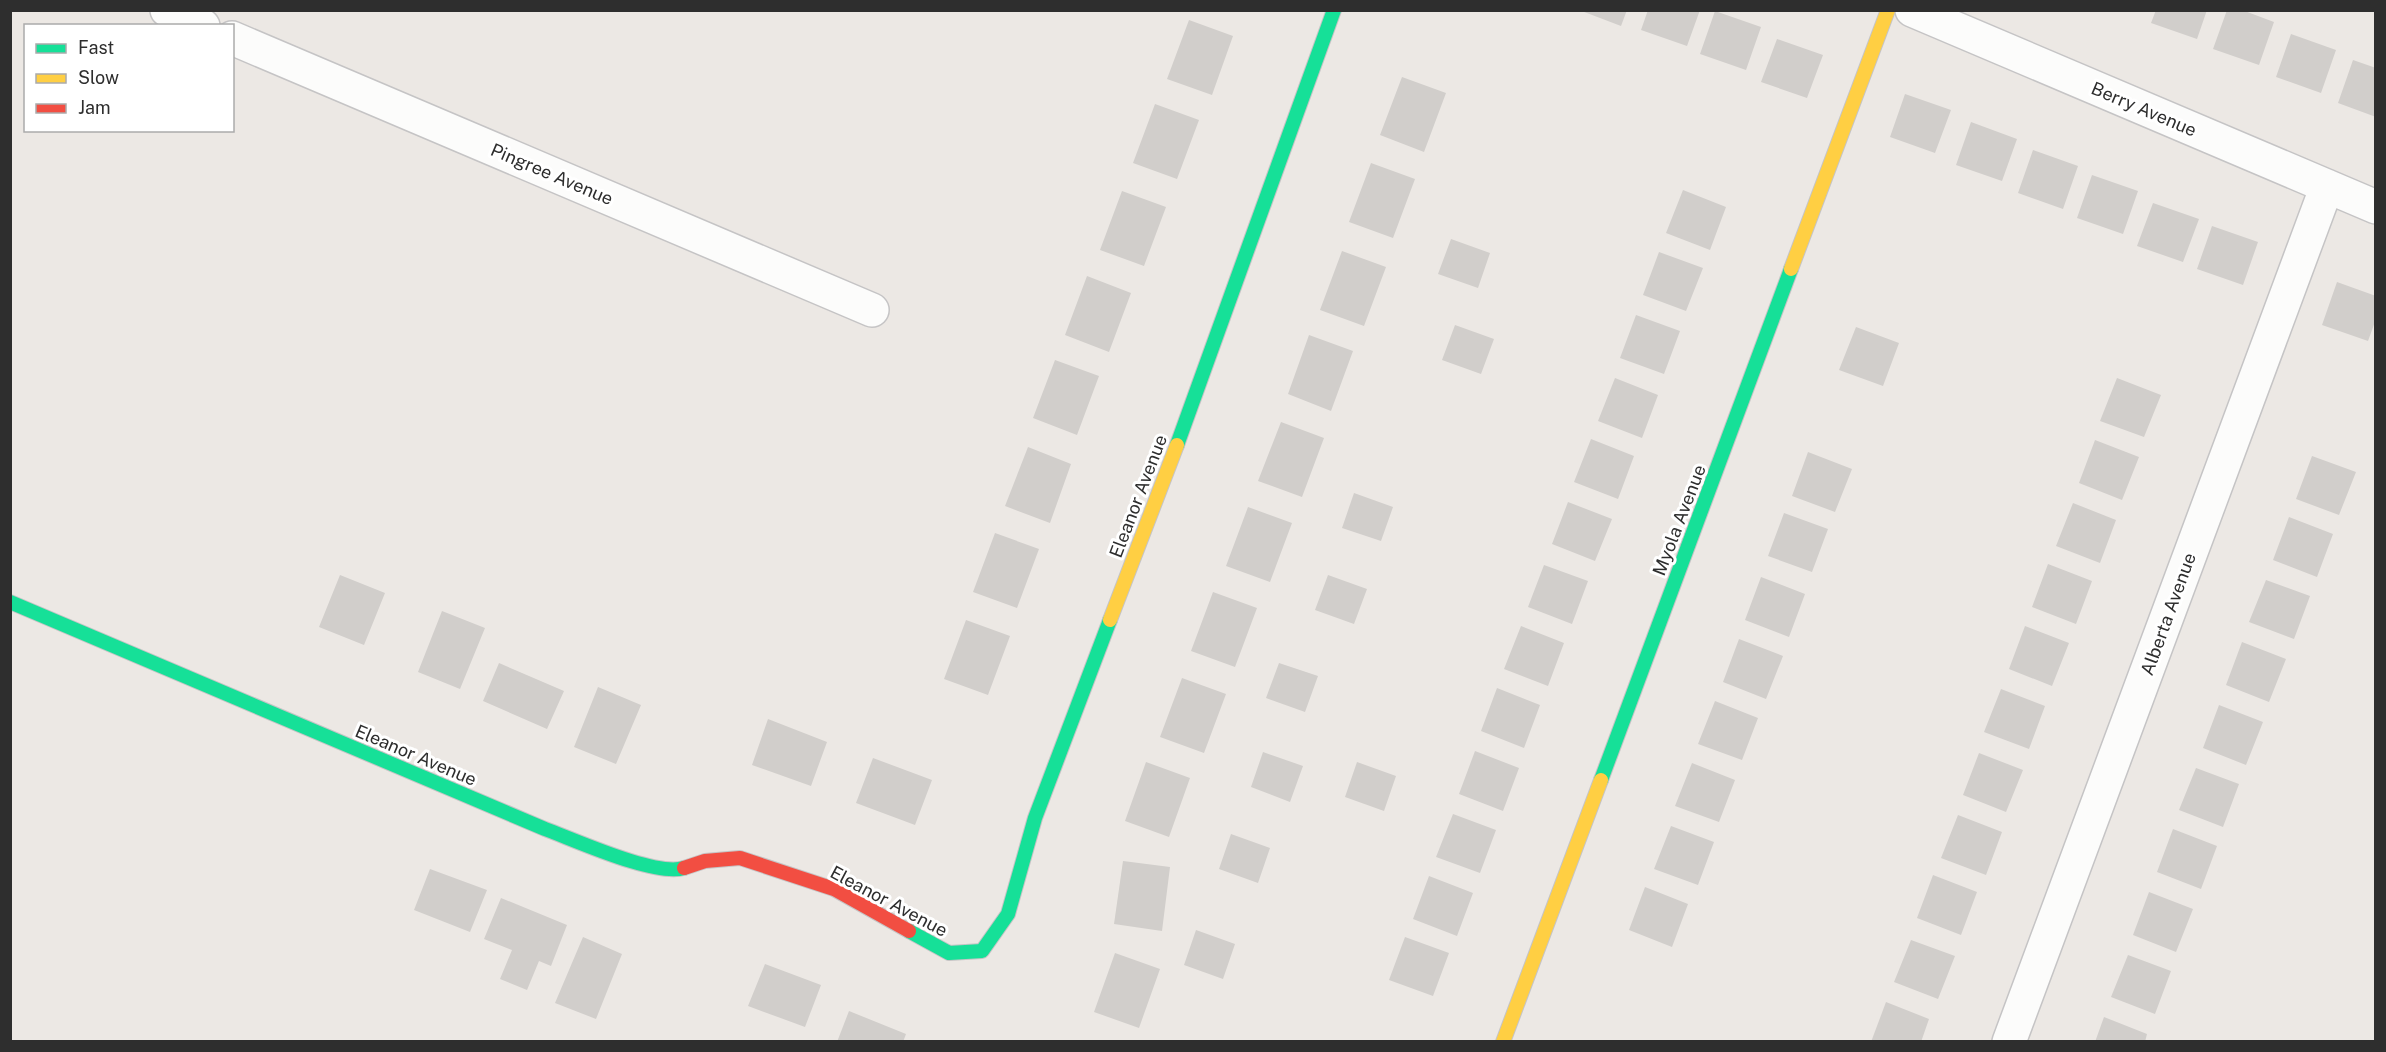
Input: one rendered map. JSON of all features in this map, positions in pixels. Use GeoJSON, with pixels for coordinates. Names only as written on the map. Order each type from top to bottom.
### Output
{"type":"FeatureCollection","features":[{"type":"Feature","properties":{"kind":"street"},"geometry":{"type":"LineString","coordinates":[[168,10],[199,24]]}},
{"type":"Feature","properties":{"kind":"street","name":"Eleanor Avenue"},"geometry":{"type":"LineString","coordinates":[[10,602],[545,829],[624,859],[675,871],[705,861],[740,858],[834,889],[948,953],[982,951],[1008,914],[1035,818],[1180,436],[1334,10]]}},
{"type":"Feature","properties":{"kind":"street","name":"Myola Avenue"},"geometry":{"type":"LineString","coordinates":[[1503,1041],[1888,10]]}},
{"type":"Feature","properties":{"kind":"street","name":"Berry Avenue"},"geometry":{"type":"LineString","coordinates":[[1912,10],[2376,207]]}},
{"type":"Feature","properties":{"kind":"street","name":"Pingree Avenue"},"geometry":{"type":"LineString","coordinates":[[234,39],[872,310]]}},
{"type":"Feature","properties":{"kind":"street","name":"Alberta Avenue"},"geometry":{"type":"LineString","coordinates":[[2009,1041],[2328,186]]}},
{"type":"Feature","properties":{"kind":"building"},"geometry":{"type":"Polygon","coordinates":[[[1579,10],[1627,10],[1621,26],[1579,10]]]}},
{"type":"Feature","properties":{"kind":"building"},"geometry":{"type":"Polygon","coordinates":[[[1648,10],[1700,10],[1687,46],[1641,30],[1648,10]]]}},
{"type":"Feature","properties":{"kind":"building"},"geometry":{"type":"Polygon","coordinates":[[[2156,10],[2207,10],[2197,39],[2151,23],[2156,10]]]}},
{"type":"Feature","properties":{"kind":"building"},"geometry":{"type":"Polygon","coordinates":[[[2227,10],[2242,10],[2274,22],[2259,65],[2213,49],[2227,10]]]}},
{"type":"Feature","properties":{"kind":"building"},"geometry":{"type":"Polygon","coordinates":[[[1715,11],[1761,27],[1746,70],[1700,54],[1715,11]]]}},
{"type":"Feature","properties":{"kind":"building"},"geometry":{"type":"Polygon","coordinates":[[[1189,20],[1233,36],[1212,95],[1167,79],[1189,20]]]}},
{"type":"Feature","properties":{"kind":"building"},"geometry":{"type":"Polygon","coordinates":[[[2291,34],[2336,50],[2321,93],[2276,77],[2291,34]]]}},
{"type":"Feature","properties":{"kind":"building"},"geometry":{"type":"Polygon","coordinates":[[[1777,39],[1823,55],[1807,98],[1761,82],[1777,39]]]}},
{"type":"Feature","properties":{"kind":"building"},"geometry":{"type":"Polygon","coordinates":[[[2353,60],[2376,68],[2376,117],[2338,103],[2353,60]]]}},
{"type":"Feature","properties":{"kind":"building"},"geometry":{"type":"Polygon","coordinates":[[[1402,77],[1446,93],[1424,152],[1380,135],[1402,77]]]}},
{"type":"Feature","properties":{"kind":"building"},"geometry":{"type":"Polygon","coordinates":[[[1905,94],[1951,110],[1935,153],[1890,137],[1905,94]]]}},
{"type":"Feature","properties":{"kind":"building"},"geometry":{"type":"Polygon","coordinates":[[[1155,104],[1199,120],[1177,179],[1133,163],[1155,104]]]}},
{"type":"Feature","properties":{"kind":"building"},"geometry":{"type":"Polygon","coordinates":[[[1971,122],[2017,139],[2002,181],[1956,165],[1971,122]]]}},
{"type":"Feature","properties":{"kind":"building"},"geometry":{"type":"Polygon","coordinates":[[[2033,150],[2078,166],[2063,209],[2018,193],[2033,150]]]}},
{"type":"Feature","properties":{"kind":"building"},"geometry":{"type":"Polygon","coordinates":[[[1371,163],[1415,179],[1393,238],[1349,222],[1371,163]]]}},
{"type":"Feature","properties":{"kind":"building"},"geometry":{"type":"Polygon","coordinates":[[[2092,175],[2138,191],[2123,234],[2077,218],[2092,175]]]}},
{"type":"Feature","properties":{"kind":"building"},"geometry":{"type":"Polygon","coordinates":[[[1683,190],[1726,207],[1710,250],[1666,233],[1683,190]]]}},
{"type":"Feature","properties":{"kind":"building"},"geometry":{"type":"Polygon","coordinates":[[[1122,191],[1166,207],[1144,266],[1100,250],[1122,191]]]}},
{"type":"Feature","properties":{"kind":"building"},"geometry":{"type":"Polygon","coordinates":[[[2153,203],[2199,219],[2183,262],[2137,246],[2153,203]]]}},
{"type":"Feature","properties":{"kind":"building"},"geometry":{"type":"Polygon","coordinates":[[[2212,226],[2258,242],[2243,285],[2197,269],[2212,226]]]}},
{"type":"Feature","properties":{"kind":"building"},"geometry":{"type":"Polygon","coordinates":[[[1451,239],[1490,253],[1478,288],[1438,274],[1451,239]]]}},
{"type":"Feature","properties":{"kind":"building"},"geometry":{"type":"Polygon","coordinates":[[[1342,251],[1386,267],[1364,326],[1320,310],[1342,251]]]}},
{"type":"Feature","properties":{"kind":"building"},"geometry":{"type":"Polygon","coordinates":[[[1659,252],[1703,268],[1686,311],[1643,295],[1659,252]]]}},
{"type":"Feature","properties":{"kind":"building"},"geometry":{"type":"Polygon","coordinates":[[[1087,276],[1131,293],[1109,352],[1065,335],[1087,276]]]}},
{"type":"Feature","properties":{"kind":"building"},"geometry":{"type":"Polygon","coordinates":[[[2337,282],[2376,296],[2376,319],[2368,341],[2322,325],[2337,282]]]}},
{"type":"Feature","properties":{"kind":"building"},"geometry":{"type":"Polygon","coordinates":[[[1636,315],[1680,331],[1664,374],[1620,358],[1636,315]]]}},
{"type":"Feature","properties":{"kind":"building"},"geometry":{"type":"Polygon","coordinates":[[[1455,325],[1494,339],[1481,374],[1442,360],[1455,325]]]}},
{"type":"Feature","properties":{"kind":"building"},"geometry":{"type":"Polygon","coordinates":[[[1856,327],[1899,343],[1883,386],[1839,370],[1856,327]]]}},
{"type":"Feature","properties":{"kind":"building"},"geometry":{"type":"Polygon","coordinates":[[[1309,335],[1353,351],[1331,411],[1288,394],[1309,335]]]}},
{"type":"Feature","properties":{"kind":"building"},"geometry":{"type":"Polygon","coordinates":[[[1055,360],[1099,376],[1077,435],[1033,418],[1055,360]]]}},
{"type":"Feature","properties":{"kind":"building"},"geometry":{"type":"Polygon","coordinates":[[[1615,378],[1658,395],[1642,438],[1598,421],[1615,378]]]}},
{"type":"Feature","properties":{"kind":"building"},"geometry":{"type":"Polygon","coordinates":[[[2117,378],[2161,395],[2144,437],[2100,421],[2117,378]]]}},
{"type":"Feature","properties":{"kind":"building"},"geometry":{"type":"Polygon","coordinates":[[[1281,422],[1324,438],[1302,497],[1258,481],[1281,422]]]}},
{"type":"Feature","properties":{"kind":"building"},"geometry":{"type":"Polygon","coordinates":[[[1591,439],[1634,456],[1618,499],[1574,482],[1591,439]]]}},
{"type":"Feature","properties":{"kind":"building"},"geometry":{"type":"Polygon","coordinates":[[[2095,440],[2139,457],[2122,500],[2079,483],[2095,440]]]}},
{"type":"Feature","properties":{"kind":"building"},"geometry":{"type":"Polygon","coordinates":[[[1028,447],[1071,464],[1050,523],[1005,506],[1028,447]]]}},
{"type":"Feature","properties":{"kind":"building"},"geometry":{"type":"Polygon","coordinates":[[[1808,452],[1852,469],[1835,512],[1792,496],[1808,452]]]}},
{"type":"Feature","properties":{"kind":"building"},"geometry":{"type":"Polygon","coordinates":[[[2312,456],[2356,472],[2339,515],[2296,499],[2312,456]]]}},
{"type":"Feature","properties":{"kind":"building"},"geometry":{"type":"Polygon","coordinates":[[[1354,493],[1393,507],[1381,541],[1342,528],[1354,493]]]}},
{"type":"Feature","properties":{"kind":"building"},"geometry":{"type":"Polygon","coordinates":[[[1568,502],[1612,519],[1595,561],[1552,544],[1568,502]]]}},
{"type":"Feature","properties":{"kind":"building"},"geometry":{"type":"Polygon","coordinates":[[[2073,503],[2116,520],[2100,563],[2056,546],[2073,503]]]}},
{"type":"Feature","properties":{"kind":"building"},"geometry":{"type":"Polygon","coordinates":[[[1248,507],[1292,523],[1270,582],[1226,566],[1248,507]]]}},
{"type":"Feature","properties":{"kind":"building"},"geometry":{"type":"Polygon","coordinates":[[[1784,513],[1828,529],[1812,572],[1768,556],[1784,513]]]}},
{"type":"Feature","properties":{"kind":"building"},"geometry":{"type":"Polygon","coordinates":[[[2289,517],[2333,534],[2317,577],[2273,560],[2289,517]]]}},
{"type":"Feature","properties":{"kind":"building"},"geometry":{"type":"Polygon","coordinates":[[[995,533],[1039,549],[1017,608],[973,592],[995,533]]]}},
{"type":"Feature","properties":{"kind":"building"},"geometry":{"type":"Polygon","coordinates":[[[2048,564],[2092,581],[2076,624],[2032,607],[2048,564]]]}},
{"type":"Feature","properties":{"kind":"building"},"geometry":{"type":"Polygon","coordinates":[[[1544,565],[1588,581],[1572,624],[1528,607],[1544,565]]]}},
{"type":"Feature","properties":{"kind":"building"},"geometry":{"type":"Polygon","coordinates":[[[340,575],[385,593],[364,645],[319,627],[340,575]]]}},
{"type":"Feature","properties":{"kind":"building"},"geometry":{"type":"Polygon","coordinates":[[[1328,575],[1367,589],[1354,624],[1315,610],[1328,575]]]}},
{"type":"Feature","properties":{"kind":"building"},"geometry":{"type":"Polygon","coordinates":[[[1761,577],[1805,594],[1789,637],[1745,620],[1761,577]]]}},
{"type":"Feature","properties":{"kind":"building"},"geometry":{"type":"Polygon","coordinates":[[[2266,580],[2310,596],[2294,639],[2249,622],[2266,580]]]}},
{"type":"Feature","properties":{"kind":"building"},"geometry":{"type":"Polygon","coordinates":[[[1213,592],[1257,608],[1235,667],[1191,651],[1213,592]]]}},
{"type":"Feature","properties":{"kind":"building"},"geometry":{"type":"Polygon","coordinates":[[[442,611],[485,628],[460,689],[418,672],[442,611]]]}},
{"type":"Feature","properties":{"kind":"building"},"geometry":{"type":"Polygon","coordinates":[[[966,620],[1010,636],[988,695],[944,679],[966,620]]]}},
{"type":"Feature","properties":{"kind":"building"},"geometry":{"type":"Polygon","coordinates":[[[1521,626],[1564,643],[1548,686],[1504,669],[1521,626]]]}},
{"type":"Feature","properties":{"kind":"building"},"geometry":{"type":"Polygon","coordinates":[[[2025,626],[2069,643],[2052,686],[2009,669],[2025,626]]]}},
{"type":"Feature","properties":{"kind":"building"},"geometry":{"type":"Polygon","coordinates":[[[1739,639],[1783,656],[1766,699],[1723,682],[1739,639]]]}},
{"type":"Feature","properties":{"kind":"building"},"geometry":{"type":"Polygon","coordinates":[[[2242,642],[2286,659],[2269,702],[2226,685],[2242,642]]]}},
{"type":"Feature","properties":{"kind":"building"},"geometry":{"type":"Polygon","coordinates":[[[499,663],[564,691],[547,729],[483,701],[499,663]]]}},
{"type":"Feature","properties":{"kind":"building"},"geometry":{"type":"Polygon","coordinates":[[[1279,663],[1318,676],[1305,712],[1266,698],[1279,663]]]}},
{"type":"Feature","properties":{"kind":"building"},"geometry":{"type":"Polygon","coordinates":[[[1182,678],[1226,694],[1204,753],[1160,737],[1182,678]]]}},
{"type":"Feature","properties":{"kind":"building"},"geometry":{"type":"Polygon","coordinates":[[[598,687],[641,705],[616,764],[574,747],[598,687]]]}},
{"type":"Feature","properties":{"kind":"building"},"geometry":{"type":"Polygon","coordinates":[[[1497,688],[1540,705],[1524,748],[1481,731],[1497,688]]]}},
{"type":"Feature","properties":{"kind":"building"},"geometry":{"type":"Polygon","coordinates":[[[2001,689],[2045,706],[2029,749],[1984,732],[2001,689]]]}},
{"type":"Feature","properties":{"kind":"building"},"geometry":{"type":"Polygon","coordinates":[[[1715,701],[1758,718],[1742,760],[1698,744],[1715,701]]]}},
{"type":"Feature","properties":{"kind":"building"},"geometry":{"type":"Polygon","coordinates":[[[2219,705],[2263,722],[2246,765],[2203,748],[2219,705]]]}},
{"type":"Feature","properties":{"kind":"building"},"geometry":{"type":"Polygon","coordinates":[[[768,719],[827,742],[811,786],[752,765],[768,719]]]}},
{"type":"Feature","properties":{"kind":"building"},"geometry":{"type":"Polygon","coordinates":[[[1475,751],[1519,768],[1503,811],[1459,794],[1475,751]]]}},
{"type":"Feature","properties":{"kind":"building"},"geometry":{"type":"Polygon","coordinates":[[[1263,752],[1303,766],[1290,802],[1251,787],[1263,752]]]}},
{"type":"Feature","properties":{"kind":"building"},"geometry":{"type":"Polygon","coordinates":[[[1979,753],[2023,770],[2006,812],[1963,795],[1979,753]]]}},
{"type":"Feature","properties":{"kind":"building"},"geometry":{"type":"Polygon","coordinates":[[[873,758],[932,780],[915,825],[856,803],[873,758]]]}},
{"type":"Feature","properties":{"kind":"building"},"geometry":{"type":"Polygon","coordinates":[[[1146,762],[1190,778],[1169,837],[1125,821],[1146,762]]]}},
{"type":"Feature","properties":{"kind":"building"},"geometry":{"type":"Polygon","coordinates":[[[1357,762],[1396,776],[1384,811],[1345,797],[1357,762]]]}},
{"type":"Feature","properties":{"kind":"building"},"geometry":{"type":"Polygon","coordinates":[[[1692,763],[1735,780],[1719,822],[1675,806],[1692,763]]]}},
{"type":"Feature","properties":{"kind":"building"},"geometry":{"type":"Polygon","coordinates":[[[2196,768],[2239,784],[2223,827],[2179,810],[2196,768]]]}},
{"type":"Feature","properties":{"kind":"building"},"geometry":{"type":"Polygon","coordinates":[[[1453,814],[1496,830],[1480,873],[1436,857],[1453,814]]]}},
{"type":"Feature","properties":{"kind":"building"},"geometry":{"type":"Polygon","coordinates":[[[1958,815],[2002,832],[1986,875],[1941,858],[1958,815]]]}},
{"type":"Feature","properties":{"kind":"building"},"geometry":{"type":"Polygon","coordinates":[[[1671,826],[1714,842],[1698,885],[1654,869],[1671,826]]]}},
{"type":"Feature","properties":{"kind":"building"},"geometry":{"type":"Polygon","coordinates":[[[2173,829],[2217,846],[2201,889],[2157,872],[2173,829]]]}},
{"type":"Feature","properties":{"kind":"building"},"geometry":{"type":"Polygon","coordinates":[[[1231,834],[1270,848],[1258,883],[1219,869],[1231,834]]]}},
{"type":"Feature","properties":{"kind":"building"},"geometry":{"type":"Polygon","coordinates":[[[1123,861],[1170,867],[1162,931],[1114,924],[1123,861]]]}},
{"type":"Feature","properties":{"kind":"building"},"geometry":{"type":"Polygon","coordinates":[[[430,869],[487,890],[470,932],[414,910],[430,869]]]}},
{"type":"Feature","properties":{"kind":"building"},"geometry":{"type":"Polygon","coordinates":[[[1933,875],[1977,892],[1961,935],[1917,918],[1933,875]]]}},
{"type":"Feature","properties":{"kind":"building"},"geometry":{"type":"Polygon","coordinates":[[[1429,876],[1473,893],[1457,936],[1413,919],[1429,876]]]}},
{"type":"Feature","properties":{"kind":"building"},"geometry":{"type":"Polygon","coordinates":[[[1645,887],[1688,904],[1672,947],[1629,930],[1645,887]]]}},
{"type":"Feature","properties":{"kind":"building"},"geometry":{"type":"Polygon","coordinates":[[[2149,892],[2193,909],[2176,952],[2133,935],[2149,892]]]}},
{"type":"Feature","properties":{"kind":"building"},"geometry":{"type":"Polygon","coordinates":[[[501,898],[567,925],[551,966],[539,961],[527,990],[500,979],[512,950],[484,939],[501,898]]]}},
{"type":"Feature","properties":{"kind":"building"},"geometry":{"type":"Polygon","coordinates":[[[1196,930],[1235,944],[1223,979],[1184,965],[1196,930]]]}},
{"type":"Feature","properties":{"kind":"building"},"geometry":{"type":"Polygon","coordinates":[[[583,937],[622,954],[596,1019],[555,1003],[583,937]]]}},
{"type":"Feature","properties":{"kind":"building"},"geometry":{"type":"Polygon","coordinates":[[[1405,937],[1449,953],[1433,996],[1389,980],[1405,937]]]}},
{"type":"Feature","properties":{"kind":"building"},"geometry":{"type":"Polygon","coordinates":[[[1911,940],[1955,956],[1938,999],[1894,982],[1911,940]]]}},
{"type":"Feature","properties":{"kind":"building"},"geometry":{"type":"Polygon","coordinates":[[[1115,953],[1160,969],[1139,1028],[1094,1012],[1115,953]]]}},
{"type":"Feature","properties":{"kind":"building"},"geometry":{"type":"Polygon","coordinates":[[[2128,955],[2171,971],[2155,1014],[2111,997],[2128,955]]]}},
{"type":"Feature","properties":{"kind":"building"},"geometry":{"type":"Polygon","coordinates":[[[765,964],[821,985],[805,1027],[748,1006],[765,964]]]}},
{"type":"Feature","properties":{"kind":"building"},"geometry":{"type":"Polygon","coordinates":[[[1886,1002],[1929,1019],[1921,1042],[1871,1042],[1886,1002]]]}},
{"type":"Feature","properties":{"kind":"building"},"geometry":{"type":"Polygon","coordinates":[[[849,1011],[906,1034],[903,1042],[837,1042],[849,1011]]]}},
{"type":"Feature","properties":{"kind":"building"},"geometry":{"type":"Polygon","coordinates":[[[2104,1017],[2147,1034],[2145,1042],[2095,1042],[2104,1017]]]}},
{"type":"Feature","properties":{"kind":"traffic: fast"},"geometry":{"type":"LineString","coordinates":[[1177,445],[1334,10]]}},
{"type":"Feature","properties":{"kind":"traffic: fast"},"geometry":{"type":"LineString","coordinates":[[1601,780],[1791,269]]}},
{"type":"Feature","properties":{"kind":"traffic: fast"},"geometry":{"type":"LineString","coordinates":[[10,602],[595,849],[636,863],[671,869],[684,868]]}},
{"type":"Feature","properties":{"kind":"traffic: fast"},"geometry":{"type":"LineString","coordinates":[[909,931],[949,953],[982,951],[1008,914],[1035,818],[1110,620]]}},
{"type":"Feature","properties":{"kind":"traffic: slow"},"geometry":{"type":"LineString","coordinates":[[1791,269],[1888,10]]}},
{"type":"Feature","properties":{"kind":"traffic: slow"},"geometry":{"type":"LineString","coordinates":[[1110,620],[1177,445]]}},
{"type":"Feature","properties":{"kind":"traffic: slow"},"geometry":{"type":"LineString","coordinates":[[1503,1042],[1601,780]]}},
{"type":"Feature","properties":{"kind":"traffic: jam"},"geometry":{"type":"LineString","coordinates":[[684,868],[705,861],[740,858],[834,889],[909,931]]}}]}
